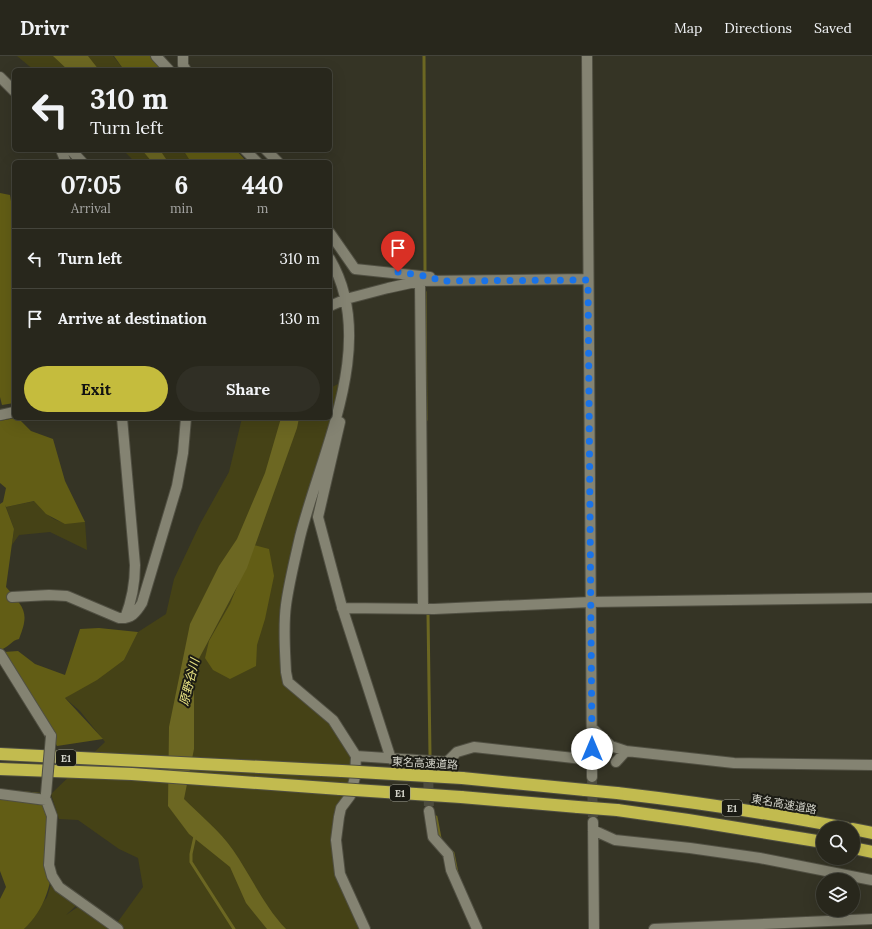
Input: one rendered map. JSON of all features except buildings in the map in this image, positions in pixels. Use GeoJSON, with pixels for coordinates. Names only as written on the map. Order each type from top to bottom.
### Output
{"type":"FeatureCollection","features":[{"type":"Feature","properties":{"kind":"highway","name":"東名高速道路"},"geometry":{"type":"LineString","coordinates":[[0,754],[462,778],[617,793],[743,810],[816,823]]}},
{"type":"Feature","properties":{"kind":"highway","name":"E1"},"geometry":{"type":"LineString","coordinates":[[0,769],[132,774],[461,797],[617,810],[696,821],[816,841]]}},
{"type":"Feature","properties":{"kind":"highway"},"geometry":{"type":"LineString","coordinates":[[860,830],[872,833]]}},
{"type":"Feature","properties":{"kind":"highway"},"geometry":{"type":"LineString","coordinates":[[860,849],[872,852]]}},
{"type":"Feature","properties":{"kind":"street"},"geometry":{"type":"LineString","coordinates":[[156,56],[168,68]]}},
{"type":"Feature","properties":{"kind":"street"},"geometry":{"type":"LineString","coordinates":[[183,56],[182,65],[184,68]]}},
{"type":"Feature","properties":{"kind":"street"},"geometry":{"type":"LineString","coordinates":[[587,56],[592,777]]}},
{"type":"Feature","properties":{"kind":"street"},"geometry":{"type":"LineString","coordinates":[[0,77],[12,89]]}},
{"type":"Feature","properties":{"kind":"street"},"geometry":{"type":"LineString","coordinates":[[73,152],[80,160]]}},
{"type":"Feature","properties":{"kind":"street"},"geometry":{"type":"LineString","coordinates":[[247,152],[255,160]]}},
{"type":"Feature","properties":{"kind":"street"},"geometry":{"type":"LineString","coordinates":[[268,152],[276,160]]}},
{"type":"Feature","properties":{"kind":"street"},"geometry":{"type":"LineString","coordinates":[[332,236],[355,269],[412,274],[432,277],[439,281]]}},
{"type":"Feature","properties":{"kind":"street"},"geometry":{"type":"LineString","coordinates":[[332,263],[338,274],[344,300],[348,360],[342,396],[340,427],[318,517],[342,608],[390,759]]}},
{"type":"Feature","properties":{"kind":"street"},"geometry":{"type":"LineString","coordinates":[[332,305],[344,300],[407,283],[420,281],[588,280]]}},
{"type":"Feature","properties":{"kind":"street"},"geometry":{"type":"LineString","coordinates":[[420,281],[423,609]]}},
{"type":"Feature","properties":{"kind":"street"},"geometry":{"type":"LineString","coordinates":[[342,396],[308,506],[286,605],[286,672],[288,682],[333,720],[356,756],[355,777],[350,796],[341,808],[336,840],[340,874],[365,929]]}},
{"type":"Feature","properties":{"kind":"street"},"geometry":{"type":"LineString","coordinates":[[0,415],[12,412]]}},
{"type":"Feature","properties":{"kind":"street"},"geometry":{"type":"LineString","coordinates":[[122,420],[135,571],[132,596],[125,618]]}},
{"type":"Feature","properties":{"kind":"street"},"geometry":{"type":"LineString","coordinates":[[12,597],[49,595],[67,596],[119,618],[125,618],[135,614],[144,596],[177,486],[184,453],[186,420]]}},
{"type":"Feature","properties":{"kind":"street"},"geometry":{"type":"LineString","coordinates":[[342,608],[423,609],[591,602],[872,598]]}},
{"type":"Feature","properties":{"kind":"street"},"geometry":{"type":"LineString","coordinates":[[0,654],[51,736],[46,797],[52,816],[48,865],[52,876],[59,888],[118,929]]}},
{"type":"Feature","properties":{"kind":"street"},"geometry":{"type":"LineString","coordinates":[[592,728],[611,746],[626,751],[734,763],[872,765]]}},
{"type":"Feature","properties":{"kind":"street"},"geometry":{"type":"LineString","coordinates":[[356,756],[428,764],[447,762],[457,752],[474,747],[592,760]]}},
{"type":"Feature","properties":{"kind":"street"},"geometry":{"type":"LineString","coordinates":[[616,762],[626,751]]}},
{"type":"Feature","properties":{"kind":"street"},"geometry":{"type":"LineString","coordinates":[[0,794],[46,797]]}},
{"type":"Feature","properties":{"kind":"street"},"geometry":{"type":"LineString","coordinates":[[429,811],[433,837],[448,854],[451,870],[477,929]]}},
{"type":"Feature","properties":{"kind":"street"},"geometry":{"type":"LineString","coordinates":[[594,929],[593,826],[615,840],[690,848],[760,858],[872,880]]}},
{"type":"Feature","properties":{"kind":"street"},"geometry":{"type":"LineString","coordinates":[[654,929],[872,919]]}},
{"type":"Feature","properties":{"kind":"shaded area"},"geometry":{"type":"Polygon","coordinates":[[[17,56],[113,56],[122,68],[32,68],[17,56]]]}},
{"type":"Feature","properties":{"kind":"shaded area"},"geometry":{"type":"Polygon","coordinates":[[[114,56],[150,56],[161,68],[123,68],[114,56]]]}},
{"type":"Feature","properties":{"kind":"shaded area"},"geometry":{"type":"Polygon","coordinates":[[[125,152],[184,152],[190,160],[133,160],[125,152]]]}},
{"type":"Feature","properties":{"kind":"shaded area"},"geometry":{"type":"Polygon","coordinates":[[[184,152],[238,152],[245,160],[190,160],[184,152]]]}},
{"type":"Feature","properties":{"kind":"shaded area"},"geometry":{"type":"Polygon","coordinates":[[[0,193],[10,195],[12,206],[12,403],[2,405],[0,397],[0,193]]]}},
{"type":"Feature","properties":{"kind":"shaded area"},"geometry":{"type":"Polygon","coordinates":[[[340,383],[332,417],[332,387],[340,383]]]}},
{"type":"Feature","properties":{"kind":"shaded area"},"geometry":{"type":"Polygon","coordinates":[[[12,419],[12,420],[20,420],[31,431],[53,439],[65,481],[85,522],[65,524],[46,514],[34,501],[6,507],[5,505],[14,529],[6,587],[21,606],[24,622],[19,639],[0,650],[0,504],[3,502],[6,488],[0,483],[0,421],[12,419]]]}},
{"type":"Feature","properties":{"kind":"shaded area"},"geometry":{"type":"Polygon","coordinates":[[[242,420],[331,420],[282,633],[288,682],[338,726],[356,756],[339,817],[340,874],[365,929],[24,929],[47,897],[53,878],[80,902],[66,915],[82,904],[117,923],[143,887],[138,858],[119,849],[78,820],[59,819],[51,794],[105,742],[80,711],[65,698],[124,660],[138,632],[166,614],[174,579],[200,524],[229,472],[242,420]]]}},
{"type":"Feature","properties":{"kind":"shaded area"},"geometry":{"type":"Polygon","coordinates":[[[35,501],[46,513],[56,520],[68,523],[85,522],[87,550],[50,532],[19,535],[12,545],[14,529],[6,507],[35,501]]]}},
{"type":"Feature","properties":{"kind":"shaded area"},"geometry":{"type":"Polygon","coordinates":[[[254,545],[269,549],[274,576],[265,619],[257,645],[256,666],[230,679],[213,670],[205,658],[209,641],[230,604],[254,545]]]}},
{"type":"Feature","properties":{"kind":"shaded area"},"geometry":{"type":"Polygon","coordinates":[[[99,628],[138,632],[124,660],[97,680],[65,698],[103,739],[57,746],[4,652],[18,651],[35,664],[65,675],[80,629],[99,628]]]}},
{"type":"Feature","properties":{"kind":"shaded area"},"geometry":{"type":"Polygon","coordinates":[[[0,789],[42,793],[43,803],[51,832],[53,858],[50,884],[46,897],[40,908],[24,929],[0,929],[0,899],[6,887],[0,871],[0,789]]]}},
{"type":"Feature","properties":{"kind":"water"},"geometry":{"type":"Polygon","coordinates":[[[53,56],[88,56],[97,68],[66,68],[53,56]]]}},
{"type":"Feature","properties":{"kind":"water"},"geometry":{"type":"Polygon","coordinates":[[[144,152],[161,152],[167,160],[150,160],[144,152]]]}},
{"type":"Feature","properties":{"kind":"water","name":"原野谷川"},"geometry":{"type":"Polygon","coordinates":[[[280,420],[299,420],[247,568],[194,668],[194,749],[184,799],[228,843],[271,911],[286,929],[267,929],[246,903],[230,867],[189,834],[168,806],[169,727],[190,624],[219,566],[237,539],[265,473],[280,420]]]}},
{"type":"Feature","properties":{"kind":"waterway"},"geometry":{"type":"LineString","coordinates":[[424,56],[425,271]]}},
{"type":"Feature","properties":{"kind":"waterway"},"geometry":{"type":"LineString","coordinates":[[425,292],[426,420]]}},
{"type":"Feature","properties":{"kind":"waterway"},"geometry":{"type":"LineString","coordinates":[[428,614],[430,755]]}},
{"type":"Feature","properties":{"kind":"waterway"},"geometry":{"type":"LineString","coordinates":[[436,817],[440,838]]}},
{"type":"Feature","properties":{"kind":"waterway"},"geometry":{"type":"LineString","coordinates":[[195,836],[191,854],[191,862],[234,929]]}},
{"type":"Feature","properties":{"kind":"waterway"},"geometry":{"type":"LineString","coordinates":[[450,850],[453,853],[457,873]]}},
{"type":"Feature","properties":{"kind":"tunnel"},"geometry":{"type":"LineString","coordinates":[[428,766],[429,811]]}},
{"type":"Feature","properties":{"kind":"tunnel"},"geometry":{"type":"LineString","coordinates":[[592,777],[593,822]]}},
{"type":"Feature","properties":{"kind":"route"},"geometry":{"type":"LineString","coordinates":[[398,272],[432,277],[439,281],[588,280],[592,749]]}}]}
